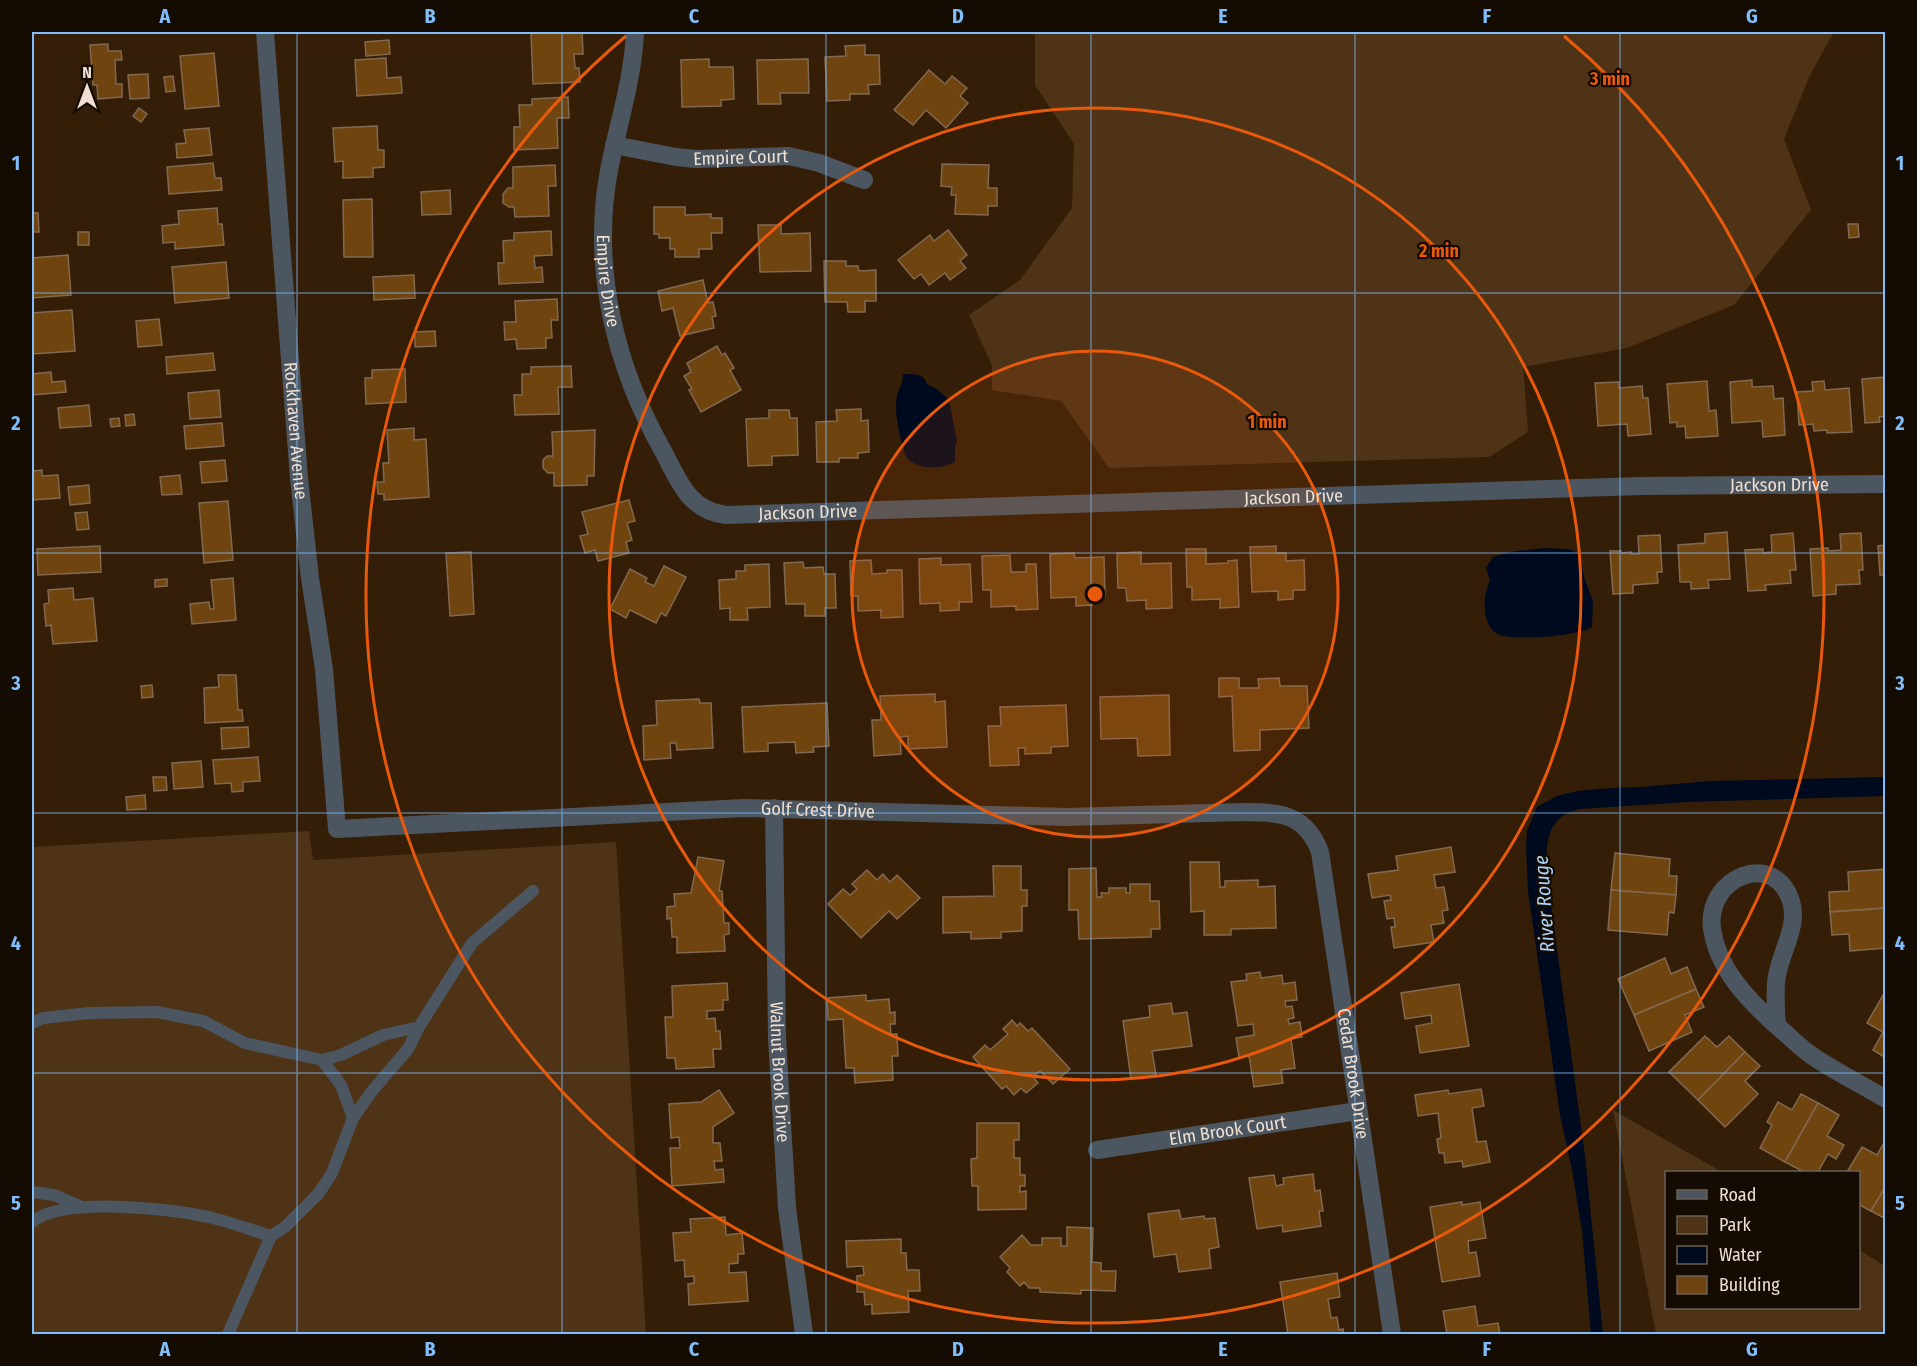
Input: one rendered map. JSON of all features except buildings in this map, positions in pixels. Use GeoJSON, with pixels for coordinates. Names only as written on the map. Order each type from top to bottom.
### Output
{"type":"FeatureCollection","features":[{"type":"Feature","properties":{"kind":"street","name":"Rockhaven Avenue"},"geometry":{"type":"LineString","coordinates":[[265,32],[299,478],[310,578],[324,669],[337,829]]}},
{"type":"Feature","properties":{"kind":"street","name":"Empire Drive"},"geometry":{"type":"LineString","coordinates":[[635,32],[631,73],[607,185],[603,254],[609,309],[625,371],[640,406],[659,445],[693,502],[704,510]]}},
{"type":"Feature","properties":{"kind":"street","name":"Empire Court"},"geometry":{"type":"LineString","coordinates":[[614,145],[696,159],[789,156],[819,163],[864,180]]}},
{"type":"Feature","properties":{"kind":"street","name":"Jackson Drive"},"geometry":{"type":"LineString","coordinates":[[704,510],[726,515],[1618,487],[1886,484]]}},
{"type":"Feature","properties":{"kind":"street","name":"Golf Crest Drive"},"geometry":{"type":"LineString","coordinates":[[337,829],[700,809],[774,808],[1056,817],[1273,812],[1286,814],[1299,822]]}},
{"type":"Feature","properties":{"kind":"street","name":"Walnut Brook Drive"},"geometry":{"type":"LineString","coordinates":[[774,808],[777,1038],[787,1208],[804,1335]]}},
{"type":"Feature","properties":{"kind":"street","name":"Cedar Brook Drive"},"geometry":{"type":"LineString","coordinates":[[1299,822],[1315,839],[1320,852],[1392,1335]]}},
{"type":"Feature","properties":{"kind":"street"},"geometry":{"type":"LineString","coordinates":[[1778,1026],[1776,978],[1792,930],[1791,901],[1778,881],[1764,874],[1748,873],[1733,879],[1719,894],[1712,913],[1712,929],[1728,970],[1754,1006],[1811,1055],[1886,1099]]}},
{"type":"Feature","properties":{"kind":"street","name":"Elm Brook Court"},"geometry":{"type":"LineString","coordinates":[[1097,1150],[1358,1110]]}},
{"type":"Feature","properties":{"kind":"lane"},"geometry":{"type":"LineString","coordinates":[[228,1335],[271,1236],[285,1227],[319,1194],[332,1173],[353,1118],[372,1091],[408,1049],[419,1026],[472,942],[533,891]]}},
{"type":"Feature","properties":{"kind":"lane"},"geometry":{"type":"LineString","coordinates":[[32,1023],[43,1018],[89,1013],[157,1012],[203,1022],[246,1043],[322,1060],[341,1055],[383,1035],[419,1026]]}},
{"type":"Feature","properties":{"kind":"lane"},"geometry":{"type":"LineString","coordinates":[[322,1060],[341,1084],[353,1118]]}},
{"type":"Feature","properties":{"kind":"lane"},"geometry":{"type":"LineString","coordinates":[[32,1192],[54,1195],[84,1208]]}},
{"type":"Feature","properties":{"kind":"lane"},"geometry":{"type":"LineString","coordinates":[[32,1222],[41,1214],[110,1206],[209,1217],[271,1236]]}},
{"type":"Feature","properties":{"kind":"green space"},"geometry":{"type":"Polygon","coordinates":[[[1035,32],[1834,32],[1810,75],[1784,139],[1811,210],[1734,305],[1627,348],[1523,367],[1528,432],[1489,457],[1109,468],[1061,401],[992,390],[992,366],[969,315],[1020,280],[1072,208],[1074,144],[1035,85],[1035,32]]]}},
{"type":"Feature","properties":{"kind":"green space"},"geometry":{"type":"Polygon","coordinates":[[[309,831],[313,860],[616,842],[646,1334],[32,1334],[32,847],[309,831]]]}},
{"type":"Feature","properties":{"kind":"green space"},"geometry":{"type":"Polygon","coordinates":[[[1613,1110],[1720,1171],[1665,1171],[1665,1309],[1860,1309],[1860,1251],[1885,1266],[1885,1334],[1656,1334],[1613,1110]]]}},
{"type":"Feature","properties":{"kind":"water"},"geometry":{"type":"Polygon","coordinates":[[[903,374],[921,376],[927,384],[937,389],[949,400],[957,441],[955,461],[950,464],[937,467],[923,466],[906,457],[896,410],[903,374]]]}},
{"type":"Feature","properties":{"kind":"water"},"geometry":{"type":"Polygon","coordinates":[[[1544,548],[1568,549],[1579,554],[1593,601],[1592,627],[1574,633],[1547,637],[1519,638],[1500,635],[1489,626],[1486,619],[1485,602],[1490,581],[1486,568],[1493,557],[1510,552],[1544,548]]]}},
{"type":"Feature","properties":{"kind":"water","name":"River Rouge"},"geometry":{"type":"Polygon","coordinates":[[[1885,777],[1885,796],[1688,802],[1580,809],[1568,813],[1553,826],[1548,844],[1547,876],[1585,1156],[1603,1334],[1591,1334],[1582,1231],[1560,1115],[1528,891],[1527,831],[1537,807],[1557,796],[1577,791],[1710,781],[1885,777]]]}}]}
